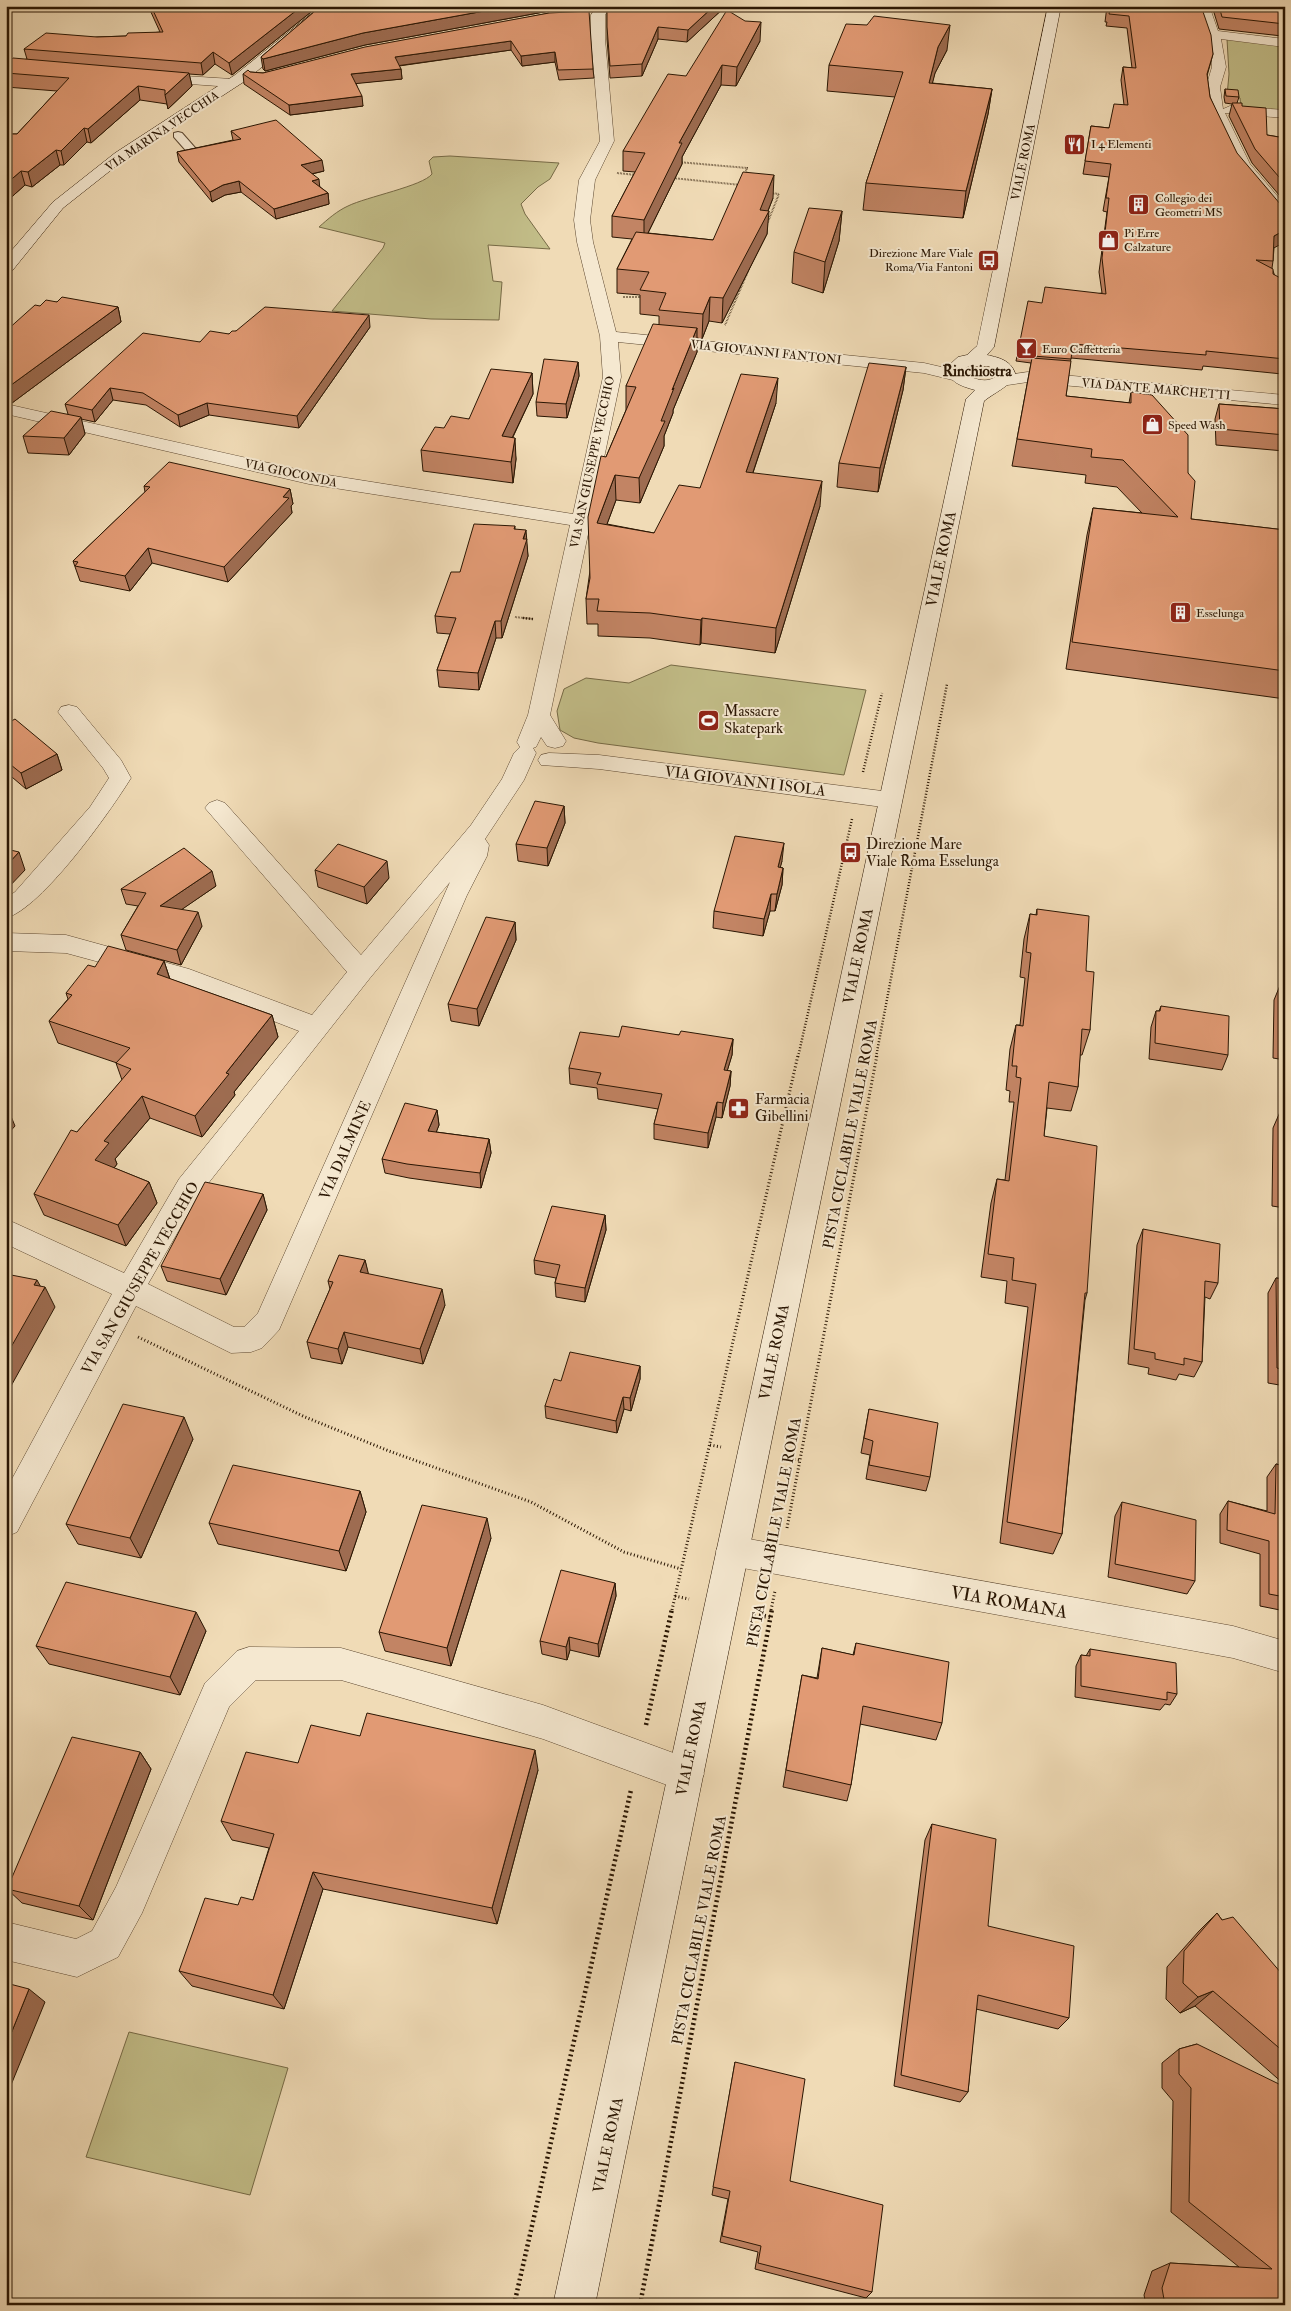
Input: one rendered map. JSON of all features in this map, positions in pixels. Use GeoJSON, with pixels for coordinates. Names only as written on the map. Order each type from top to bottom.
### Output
{"type":"FeatureCollection","features":[{"type":"Feature","properties":{"kind":"street","name":"VIALE ROMA"},"geometry":{"type":"LineString","coordinates":[[574,2305],[980,372],[1055,6]]}},
{"type":"Feature","properties":{"kind":"street"},"geometry":{"type":"LineString","coordinates":[[1206,6],[1204,11],[1217,47],[1219,67],[1213,87],[1216,109],[1243,165],[1279,204],[1285,215]]}},
{"type":"Feature","properties":{"kind":"street","name":"VIA MARINA VECCHIA"},"geometry":{"type":"LineString","coordinates":[[6,268],[58,205],[120,156],[232,83],[258,73],[329,7]]}},
{"type":"Feature","properties":{"kind":"street","name":"VIA SAN GIUSEPPE VECCHIO"},"geometry":{"type":"LineString","coordinates":[[6,1522],[130,1289],[189,1187],[360,972],[479,831],[513,780],[542,751],[539,716],[579,521],[612,377],[609,336],[582,220],[586,180],[607,141],[597,12]]}},
{"type":"Feature","properties":{"kind":"street"},"geometry":{"type":"LineString","coordinates":[[1212,34],[1285,43]]}},
{"type":"Feature","properties":{"kind":"street"},"geometry":{"type":"LineString","coordinates":[[139,77],[232,83]]}},
{"type":"Feature","properties":{"kind":"street"},"geometry":{"type":"LineString","coordinates":[[1216,109],[1285,114]]}},
{"type":"Feature","properties":{"kind":"street","name":"VIA GIOVANNI FANTONI"},"geometry":{"type":"LineString","coordinates":[[609,336],[1028,378]]}},
{"type":"Feature","properties":{"kind":"street","name":"VIA DANTE MARCHETTI"},"geometry":{"type":"LineString","coordinates":[[1028,378],[1285,400]]}},
{"type":"Feature","properties":{"kind":"street","name":"VIA GIOCONDA"},"geometry":{"type":"LineString","coordinates":[[6,409],[309,478],[579,521]]}},
{"type":"Feature","properties":{"kind":"street"},"geometry":{"type":"LineString","coordinates":[[6,910],[24,898],[98,812],[120,778],[113,765],[69,712]]}},
{"type":"Feature","properties":{"kind":"street","name":"VIA GIOVANNI ISOLA"},"geometry":{"type":"LineString","coordinates":[[542,751],[600,762],[890,800]]}},
{"type":"Feature","properties":{"kind":"street"},"geometry":{"type":"LineString","coordinates":[[217,808],[360,972]]}},
{"type":"Feature","properties":{"kind":"street","name":"VIA DALMINE"},"geometry":{"type":"LineString","coordinates":[[130,1289],[231,1340],[251,1339],[270,1320],[456,895],[475,856],[479,831]]}},
{"type":"Feature","properties":{"kind":"street"},"geometry":{"type":"LineString","coordinates":[[6,942],[66,944],[180,975],[317,1027]]}},
{"type":"Feature","properties":{"kind":"street"},"geometry":{"type":"LineString","coordinates":[[6,1231],[130,1289]]}},
{"type":"Feature","properties":{"kind":"street","name":"VIA ROMANA"},"geometry":{"type":"LineString","coordinates":[[732,1551],[1233,1642],[1285,1657]]}},
{"type":"Feature","properties":{"kind":"street"},"geometry":{"type":"LineString","coordinates":[[6,1941],[77,1958],[105,1944],[129,1900],[217,1695],[249,1664],[341,1664],[543,1722],[686,1774]]}},
{"type":"Feature","properties":{"kind":"lane"},"geometry":{"type":"LineString","coordinates":[[297,6],[329,7]]}},
{"type":"Feature","properties":{"kind":"lane"},"geometry":{"type":"LineString","coordinates":[[178,135],[193,152]]}},
{"type":"Feature","properties":{"kind":"path"},"geometry":{"type":"LineString","coordinates":[[600,154],[625,156],[616,173],[644,176]]}},
{"type":"Feature","properties":{"kind":"path"},"geometry":{"type":"LineString","coordinates":[[672,161],[747,168],[744,177]]}},
{"type":"Feature","properties":{"kind":"path"},"geometry":{"type":"LineString","coordinates":[[664,178],[741,185],[739,190]]}},
{"type":"Feature","properties":{"kind":"path"},"geometry":{"type":"LineString","coordinates":[[763,192],[779,194],[765,230]]}},
{"type":"Feature","properties":{"kind":"path"},"geometry":{"type":"LineString","coordinates":[[724,329],[750,266]]}},
{"type":"Feature","properties":{"kind":"path"},"geometry":{"type":"LineString","coordinates":[[599,296],[650,297]]}},
{"type":"Feature","properties":{"kind":"path"},"geometry":{"type":"LineString","coordinates":[[724,305],[734,306]]}},
{"type":"Feature","properties":{"kind":"path"},"geometry":{"type":"LineString","coordinates":[[514,617],[537,619]]}},
{"type":"Feature","properties":{"kind":"path","name":"PISTA CICLABILE VIALE ROMA"},"geometry":{"type":"LineString","coordinates":[[640,2305],[948,675]]}},
{"type":"Feature","properties":{"kind":"path"},"geometry":{"type":"LineString","coordinates":[[111,1324],[306,1417],[389,1452],[531,1502],[624,1552],[681,1569],[514,2305]]}},
{"type":"Feature","properties":{"kind":"shaded area"},"geometry":{"type":"Polygon","coordinates":[[[1227,39],[1285,46],[1285,112],[1241,109],[1240,98],[1227,96],[1229,74],[1227,39]]]}},
{"type":"Feature","properties":{"kind":"shaded area"},"geometry":{"type":"Polygon","coordinates":[[[450,156],[559,163],[550,179],[538,187],[521,204],[525,214],[550,249],[488,245],[493,281],[502,282],[499,320],[431,319],[332,311],[385,243],[319,227],[348,206],[418,183],[432,174],[429,161],[433,157],[450,156]]]}},
{"type":"Feature","properties":{"kind":"shaded area","name":"Massacre Skatepark"},"geometry":{"type":"Polygon","coordinates":[[[671,665],[866,690],[844,775],[598,743],[574,738],[560,730],[557,711],[564,689],[586,678],[629,683],[671,665]]]}},
{"type":"Feature","properties":{"kind":"shaded area"},"geometry":{"type":"Polygon","coordinates":[[[129,2032],[288,2068],[250,2195],[86,2157],[129,2032]]]}},
{"type":"Feature","properties":{"kind":"building"},"geometry":{"type":"Polygon","coordinates":[[[151,6],[302,6],[229,63],[213,52],[201,63],[24,49],[46,33],[97,37],[126,36],[128,33],[163,32],[151,6]]]}},
{"type":"Feature","properties":{"kind":"building"},"geometry":{"type":"Polygon","coordinates":[[[321,6],[512,6],[363,33],[263,59],[261,57],[321,6]]]}},
{"type":"Feature","properties":{"kind":"building"},"geometry":{"type":"Polygon","coordinates":[[[607,6],[714,6],[688,30],[658,27],[642,64],[610,66],[607,6]]]}},
{"type":"Feature","properties":{"kind":"building"},"geometry":{"type":"Polygon","coordinates":[[[1108,6],[1201,6],[1211,35],[1213,54],[1207,74],[1210,97],[1237,153],[1281,205],[1285,206],[1285,230],[1274,236],[1273,261],[1256,260],[1273,269],[1273,274],[1284,280],[1285,359],[1206,351],[1206,355],[1073,344],[1071,359],[1033,356],[1034,348],[1019,346],[1028,301],[1042,303],[1045,287],[1106,294],[1102,258],[1109,198],[1106,198],[1111,164],[1085,161],[1091,126],[1109,128],[1114,104],[1128,105],[1123,67],[1136,68],[1129,16],[1109,14],[1108,6]]]}},
{"type":"Feature","properties":{"kind":"building"},"geometry":{"type":"Polygon","coordinates":[[[1219,6],[1285,6],[1285,24],[1222,17],[1219,6]]]}},
{"type":"Feature","properties":{"kind":"building"},"geometry":{"type":"Polygon","coordinates":[[[727,10],[745,21],[761,22],[737,67],[722,65],[679,143],[682,143],[644,220],[612,216],[645,153],[623,151],[668,74],[686,76],[727,10]]]}},
{"type":"Feature","properties":{"kind":"building"},"geometry":{"type":"Polygon","coordinates":[[[589,11],[593,69],[558,70],[555,52],[521,56],[511,41],[395,57],[401,69],[351,74],[362,96],[289,105],[243,74],[248,70],[250,72],[263,73],[365,47],[549,13],[589,11]]]}},
{"type":"Feature","properties":{"kind":"building"},"geometry":{"type":"Polygon","coordinates":[[[874,16],[950,25],[938,47],[929,83],[992,89],[966,191],[866,183],[903,72],[829,65],[846,24],[867,25],[874,16]]]}},
{"type":"Feature","properties":{"kind":"building"},"geometry":{"type":"Polygon","coordinates":[[[13,58],[189,73],[165,95],[165,90],[138,86],[88,129],[84,128],[61,151],[56,150],[28,172],[21,171],[6,184],[6,134],[17,134],[69,78],[6,73],[6,64],[13,58]]]}},
{"type":"Feature","properties":{"kind":"building"},"geometry":{"type":"Polygon","coordinates":[[[1225,89],[1238,90],[1239,97],[1226,96],[1225,89]]]}},
{"type":"Feature","properties":{"kind":"building"},"geometry":{"type":"Polygon","coordinates":[[[1232,103],[1242,103],[1242,106],[1266,108],[1267,135],[1285,138],[1285,184],[1255,149],[1232,103]]]}},
{"type":"Feature","properties":{"kind":"building"},"geometry":{"type":"Polygon","coordinates":[[[276,120],[322,160],[301,165],[319,179],[312,181],[328,193],[274,209],[239,181],[223,185],[210,192],[177,152],[241,139],[231,131],[276,120]]]}},
{"type":"Feature","properties":{"kind":"building"},"geometry":{"type":"Polygon","coordinates":[[[743,172],[774,175],[760,210],[769,211],[723,298],[710,297],[703,314],[659,310],[666,293],[640,290],[649,272],[617,269],[636,232],[713,240],[743,172]]]}},
{"type":"Feature","properties":{"kind":"building"},"geometry":{"type":"Polygon","coordinates":[[[809,208],[842,211],[825,262],[794,252],[809,208]]]}},
{"type":"Feature","properties":{"kind":"building"},"geometry":{"type":"Polygon","coordinates":[[[62,297],[118,307],[6,388],[6,331],[35,305],[40,306],[46,300],[57,302],[62,297]]]}},
{"type":"Feature","properties":{"kind":"building"},"geometry":{"type":"Polygon","coordinates":[[[265,307],[369,315],[297,416],[207,403],[178,415],[143,393],[110,388],[92,410],[65,404],[143,333],[200,342],[210,331],[229,334],[232,331],[236,331],[265,307]]]}},
{"type":"Feature","properties":{"kind":"building"},"geometry":{"type":"Polygon","coordinates":[[[653,324],[697,328],[661,421],[665,421],[639,478],[615,475],[597,523],[654,533],[679,485],[700,488],[741,374],[778,378],[746,472],[822,481],[776,628],[650,613],[597,611],[599,599],[586,599],[590,578],[588,517],[601,456],[606,457],[636,387],[626,386],[653,324]]]}},
{"type":"Feature","properties":{"kind":"building"},"geometry":{"type":"Polygon","coordinates":[[[1032,358],[1071,361],[1066,396],[1131,403],[1131,392],[1152,395],[1188,435],[1188,473],[1195,481],[1191,519],[1285,530],[1285,671],[1072,642],[1093,508],[1178,517],[1123,460],[1091,457],[1092,449],[1017,439],[1032,358]]]}},
{"type":"Feature","properties":{"kind":"building"},"geometry":{"type":"Polygon","coordinates":[[[544,359],[578,362],[566,404],[536,402],[544,359]]]}},
{"type":"Feature","properties":{"kind":"building"},"geometry":{"type":"Polygon","coordinates":[[[869,363],[906,367],[880,468],[839,463],[869,363]]]}},
{"type":"Feature","properties":{"kind":"building"},"geometry":{"type":"Polygon","coordinates":[[[491,369],[532,373],[502,436],[515,438],[511,462],[421,450],[435,427],[444,428],[451,416],[469,419],[491,369]]]}},
{"type":"Feature","properties":{"kind":"building"},"geometry":{"type":"Polygon","coordinates":[[[1219,404],[1285,409],[1285,435],[1220,429],[1219,404]]]}},
{"type":"Feature","properties":{"kind":"building"},"geometry":{"type":"Polygon","coordinates":[[[51,411],[81,417],[64,438],[23,436],[51,411]]]}},
{"type":"Feature","properties":{"kind":"building"},"geometry":{"type":"Polygon","coordinates":[[[169,462],[290,489],[283,497],[289,498],[224,567],[148,548],[125,576],[75,566],[78,562],[73,561],[150,487],[144,486],[169,462]]]}},
{"type":"Feature","properties":{"kind":"building"},"geometry":{"type":"Polygon","coordinates":[[[474,524],[515,526],[514,529],[526,530],[523,539],[527,539],[501,621],[495,621],[478,673],[437,670],[456,618],[435,616],[451,572],[460,572],[474,524]]]}},
{"type":"Feature","properties":{"kind":"building"},"geometry":{"type":"Polygon","coordinates":[[[15,719],[57,754],[21,773],[6,761],[6,724],[15,719]]]}},
{"type":"Feature","properties":{"kind":"building"},"geometry":{"type":"Polygon","coordinates":[[[535,801],[564,806],[547,848],[516,844],[535,801]]]}},
{"type":"Feature","properties":{"kind":"building"},"geometry":{"type":"Polygon","coordinates":[[[735,836],[784,843],[778,867],[783,868],[777,894],[771,894],[764,919],[714,911],[735,836]]]}},
{"type":"Feature","properties":{"kind":"building"},"geometry":{"type":"Polygon","coordinates":[[[338,844],[387,861],[364,887],[315,870],[338,844]]]}},
{"type":"Feature","properties":{"kind":"building"},"geometry":{"type":"Polygon","coordinates":[[[184,848],[212,871],[160,906],[198,912],[177,950],[121,935],[146,893],[121,889],[184,848]]]}},
{"type":"Feature","properties":{"kind":"building"},"geometry":{"type":"Polygon","coordinates":[[[6,849],[19,852],[6,866],[6,849]]]}},
{"type":"Feature","properties":{"kind":"building"},"geometry":{"type":"Polygon","coordinates":[[[1037,909],[1089,916],[1086,971],[1094,972],[1090,1030],[1082,1029],[1078,1087],[1049,1082],[1044,1136],[1097,1146],[1087,1293],[1085,1293],[1062,1534],[1007,1522],[1036,1284],[1012,1280],[1014,1258],[988,1254],[997,1179],[1009,1181],[1021,1078],[1016,1077],[1017,1066],[1012,1066],[1016,1025],[1023,1026],[1031,953],[1026,952],[1030,914],[1037,915],[1037,909]]]}},
{"type":"Feature","properties":{"kind":"building"},"geometry":{"type":"Polygon","coordinates":[[[486,917],[515,922],[477,1009],[448,1004],[486,917]]]}},
{"type":"Feature","properties":{"kind":"building"},"geometry":{"type":"Polygon","coordinates":[[[108,946],[164,961],[157,974],[272,1015],[226,1073],[229,1074],[195,1116],[142,1096],[104,1141],[109,1143],[95,1160],[149,1182],[118,1225],[34,1194],[71,1130],[77,1132],[131,1069],[116,1063],[130,1048],[49,1021],[72,995],[66,993],[88,965],[95,967],[108,946]]]}},
{"type":"Feature","properties":{"kind":"building"},"geometry":{"type":"Polygon","coordinates":[[[1281,983],[1285,984],[1285,1042],[1281,1041],[1281,983]]]}},
{"type":"Feature","properties":{"kind":"building"},"geometry":{"type":"Polygon","coordinates":[[[1161,1006],[1229,1016],[1228,1055],[1155,1043],[1156,1011],[1160,1011],[1161,1006]]]}},
{"type":"Feature","properties":{"kind":"building"},"geometry":{"type":"Polygon","coordinates":[[[622,1026],[679,1035],[681,1031],[733,1039],[724,1070],[731,1071],[723,1103],[717,1102],[708,1133],[654,1124],[662,1094],[597,1084],[601,1073],[569,1068],[580,1032],[619,1037],[622,1026]]]}},
{"type":"Feature","properties":{"kind":"building"},"geometry":{"type":"Polygon","coordinates":[[[405,1103],[437,1110],[428,1131],[489,1139],[480,1173],[382,1159],[405,1103]]]}},
{"type":"Feature","properties":{"kind":"building"},"geometry":{"type":"Polygon","coordinates":[[[1280,1112],[1285,1113],[1285,1191],[1280,1190],[1280,1112]]]}},
{"type":"Feature","properties":{"kind":"building"},"geometry":{"type":"Polygon","coordinates":[[[205,1182],[263,1194],[220,1279],[161,1266],[205,1182]]]}},
{"type":"Feature","properties":{"kind":"building"},"geometry":{"type":"Polygon","coordinates":[[[552,1206],[605,1215],[585,1288],[555,1283],[560,1265],[534,1260],[552,1206]]]}},
{"type":"Feature","properties":{"kind":"building"},"geometry":{"type":"Polygon","coordinates":[[[1143,1229],[1220,1244],[1218,1283],[1205,1281],[1202,1362],[1184,1358],[1184,1365],[1155,1359],[1155,1353],[1134,1349],[1143,1229]]]}},
{"type":"Feature","properties":{"kind":"building"},"geometry":{"type":"Polygon","coordinates":[[[339,1255],[365,1260],[360,1272],[442,1289],[420,1349],[344,1332],[338,1349],[307,1342],[333,1282],[328,1281],[339,1255]]]}},
{"type":"Feature","properties":{"kind":"building"},"geometry":{"type":"Polygon","coordinates":[[[6,1274],[37,1280],[34,1285],[45,1287],[6,1356],[6,1274]]]}},
{"type":"Feature","properties":{"kind":"building"},"geometry":{"type":"Polygon","coordinates":[[[1276,1278],[1285,1279],[1285,1370],[1277,1368],[1276,1278]]]}},
{"type":"Feature","properties":{"kind":"building"},"geometry":{"type":"Polygon","coordinates":[[[570,1352],[640,1366],[630,1398],[623,1397],[616,1421],[545,1406],[554,1379],[561,1381],[570,1352]]]}},
{"type":"Feature","properties":{"kind":"building"},"geometry":{"type":"Polygon","coordinates":[[[123,1404],[184,1417],[130,1538],[66,1524],[123,1404]]]}},
{"type":"Feature","properties":{"kind":"building"},"geometry":{"type":"Polygon","coordinates":[[[869,1409],[938,1423],[930,1477],[869,1465],[873,1441],[864,1438],[869,1409]]]}},
{"type":"Feature","properties":{"kind":"building"},"geometry":{"type":"Polygon","coordinates":[[[1276,1464],[1285,1466],[1285,1597],[1269,1594],[1269,1541],[1227,1530],[1228,1501],[1275,1514],[1276,1464]]]}},
{"type":"Feature","properties":{"kind":"building"},"geometry":{"type":"Polygon","coordinates":[[[233,1465],[360,1491],[339,1551],[209,1523],[233,1465]]]}},
{"type":"Feature","properties":{"kind":"building"},"geometry":{"type":"Polygon","coordinates":[[[1122,1502],[1196,1520],[1195,1581],[1115,1564],[1122,1502]]]}},
{"type":"Feature","properties":{"kind":"building"},"geometry":{"type":"Polygon","coordinates":[[[422,1505],[487,1518],[447,1648],[379,1632],[422,1505]]]}},
{"type":"Feature","properties":{"kind":"building"},"geometry":{"type":"Polygon","coordinates":[[[561,1570],[615,1583],[598,1644],[569,1637],[566,1647],[540,1641],[561,1570]]]}},
{"type":"Feature","properties":{"kind":"building"},"geometry":{"type":"Polygon","coordinates":[[[66,1582],[196,1612],[170,1677],[36,1646],[66,1582]]]}},
{"type":"Feature","properties":{"kind":"building"},"geometry":{"type":"Polygon","coordinates":[[[856,1643],[949,1662],[942,1723],[863,1706],[851,1785],[786,1770],[802,1675],[818,1679],[822,1648],[854,1655],[856,1643]]]}},
{"type":"Feature","properties":{"kind":"building"},"geometry":{"type":"Polygon","coordinates":[[[1090,1649],[1176,1663],[1177,1694],[1167,1692],[1167,1700],[1081,1686],[1081,1655],[1090,1656],[1090,1649]]]}},
{"type":"Feature","properties":{"kind":"building"},"geometry":{"type":"Polygon","coordinates":[[[367,1713],[535,1750],[492,1908],[313,1872],[273,1995],[179,1971],[205,1898],[238,1905],[241,1897],[253,1900],[274,1834],[221,1821],[246,1752],[298,1763],[311,1725],[360,1736],[367,1713]]]}},
{"type":"Feature","properties":{"kind":"building"},"geometry":{"type":"Polygon","coordinates":[[[72,1737],[140,1752],[79,1906],[7,1889],[72,1737]]]}},
{"type":"Feature","properties":{"kind":"building"},"geometry":{"type":"Polygon","coordinates":[[[932,1824],[996,1839],[988,1926],[1074,1946],[1069,2018],[978,1995],[968,2092],[901,2075],[932,1824]]]}},
{"type":"Feature","properties":{"kind":"building"},"geometry":{"type":"Polygon","coordinates":[[[1217,1913],[1222,1920],[1233,1917],[1282,1974],[1285,1974],[1285,2053],[1213,1991],[1198,1997],[1183,1983],[1184,1951],[1217,1913]]]}},
{"type":"Feature","properties":{"kind":"building"},"geometry":{"type":"Polygon","coordinates":[[[6,1983],[29,1989],[6,2046],[6,1983]]]}},
{"type":"Feature","properties":{"kind":"building"},"geometry":{"type":"Polygon","coordinates":[[[1197,2044],[1285,2087],[1285,2305],[1165,2305],[1162,2288],[1170,2263],[1272,2269],[1189,2202],[1191,2088],[1179,2074],[1179,2049],[1197,2044]]]}},
{"type":"Feature","properties":{"kind":"building"},"geometry":{"type":"Polygon","coordinates":[[[735,2062],[805,2079],[790,2181],[883,2205],[872,2292],[758,2263],[761,2246],[722,2236],[730,2191],[713,2187],[735,2062]]]}},
{"type":"Feature","properties":{"kind":"place","name":"I 4 Elementi"},"geometry":{"type":"Point","coordinates":[1075,144]}},
{"type":"Feature","properties":{"kind":"place","name":"Collegio dei Geometri MS"},"geometry":{"type":"Point","coordinates":[1139,205]}},
{"type":"Feature","properties":{"kind":"place","name":"Pi Erre Calzature"},"geometry":{"type":"Point","coordinates":[1108,240]}},
{"type":"Feature","properties":{"kind":"place","name":"Direzione Mare Viale Roma/Via Fantoni"},"geometry":{"type":"Point","coordinates":[989,260]}},
{"type":"Feature","properties":{"kind":"place","name":"Euro Caffetteria"},"geometry":{"type":"Point","coordinates":[1026,349]}},
{"type":"Feature","properties":{"kind":"place","name":"Speed Wash"},"geometry":{"type":"Point","coordinates":[1152,425]}},
{"type":"Feature","properties":{"kind":"place","name":"Esselunga"},"geometry":{"type":"Point","coordinates":[1180,613]}},
{"type":"Feature","properties":{"kind":"place","name":"Massacre Skatepark"},"geometry":{"type":"Point","coordinates":[708,720]}},
{"type":"Feature","properties":{"kind":"place","name":"Direzione Mare Viale Roma Esselunga"},"geometry":{"type":"Point","coordinates":[850,853]}},
{"type":"Feature","properties":{"kind":"place","name":"Farmacia Gibellini"},"geometry":{"type":"Point","coordinates":[739,1108]}},
{"type":"Feature","properties":{"kind":"district","name":"Rinchiostra"},"geometry":{"type":"Point","coordinates":[977,371]}}]}
